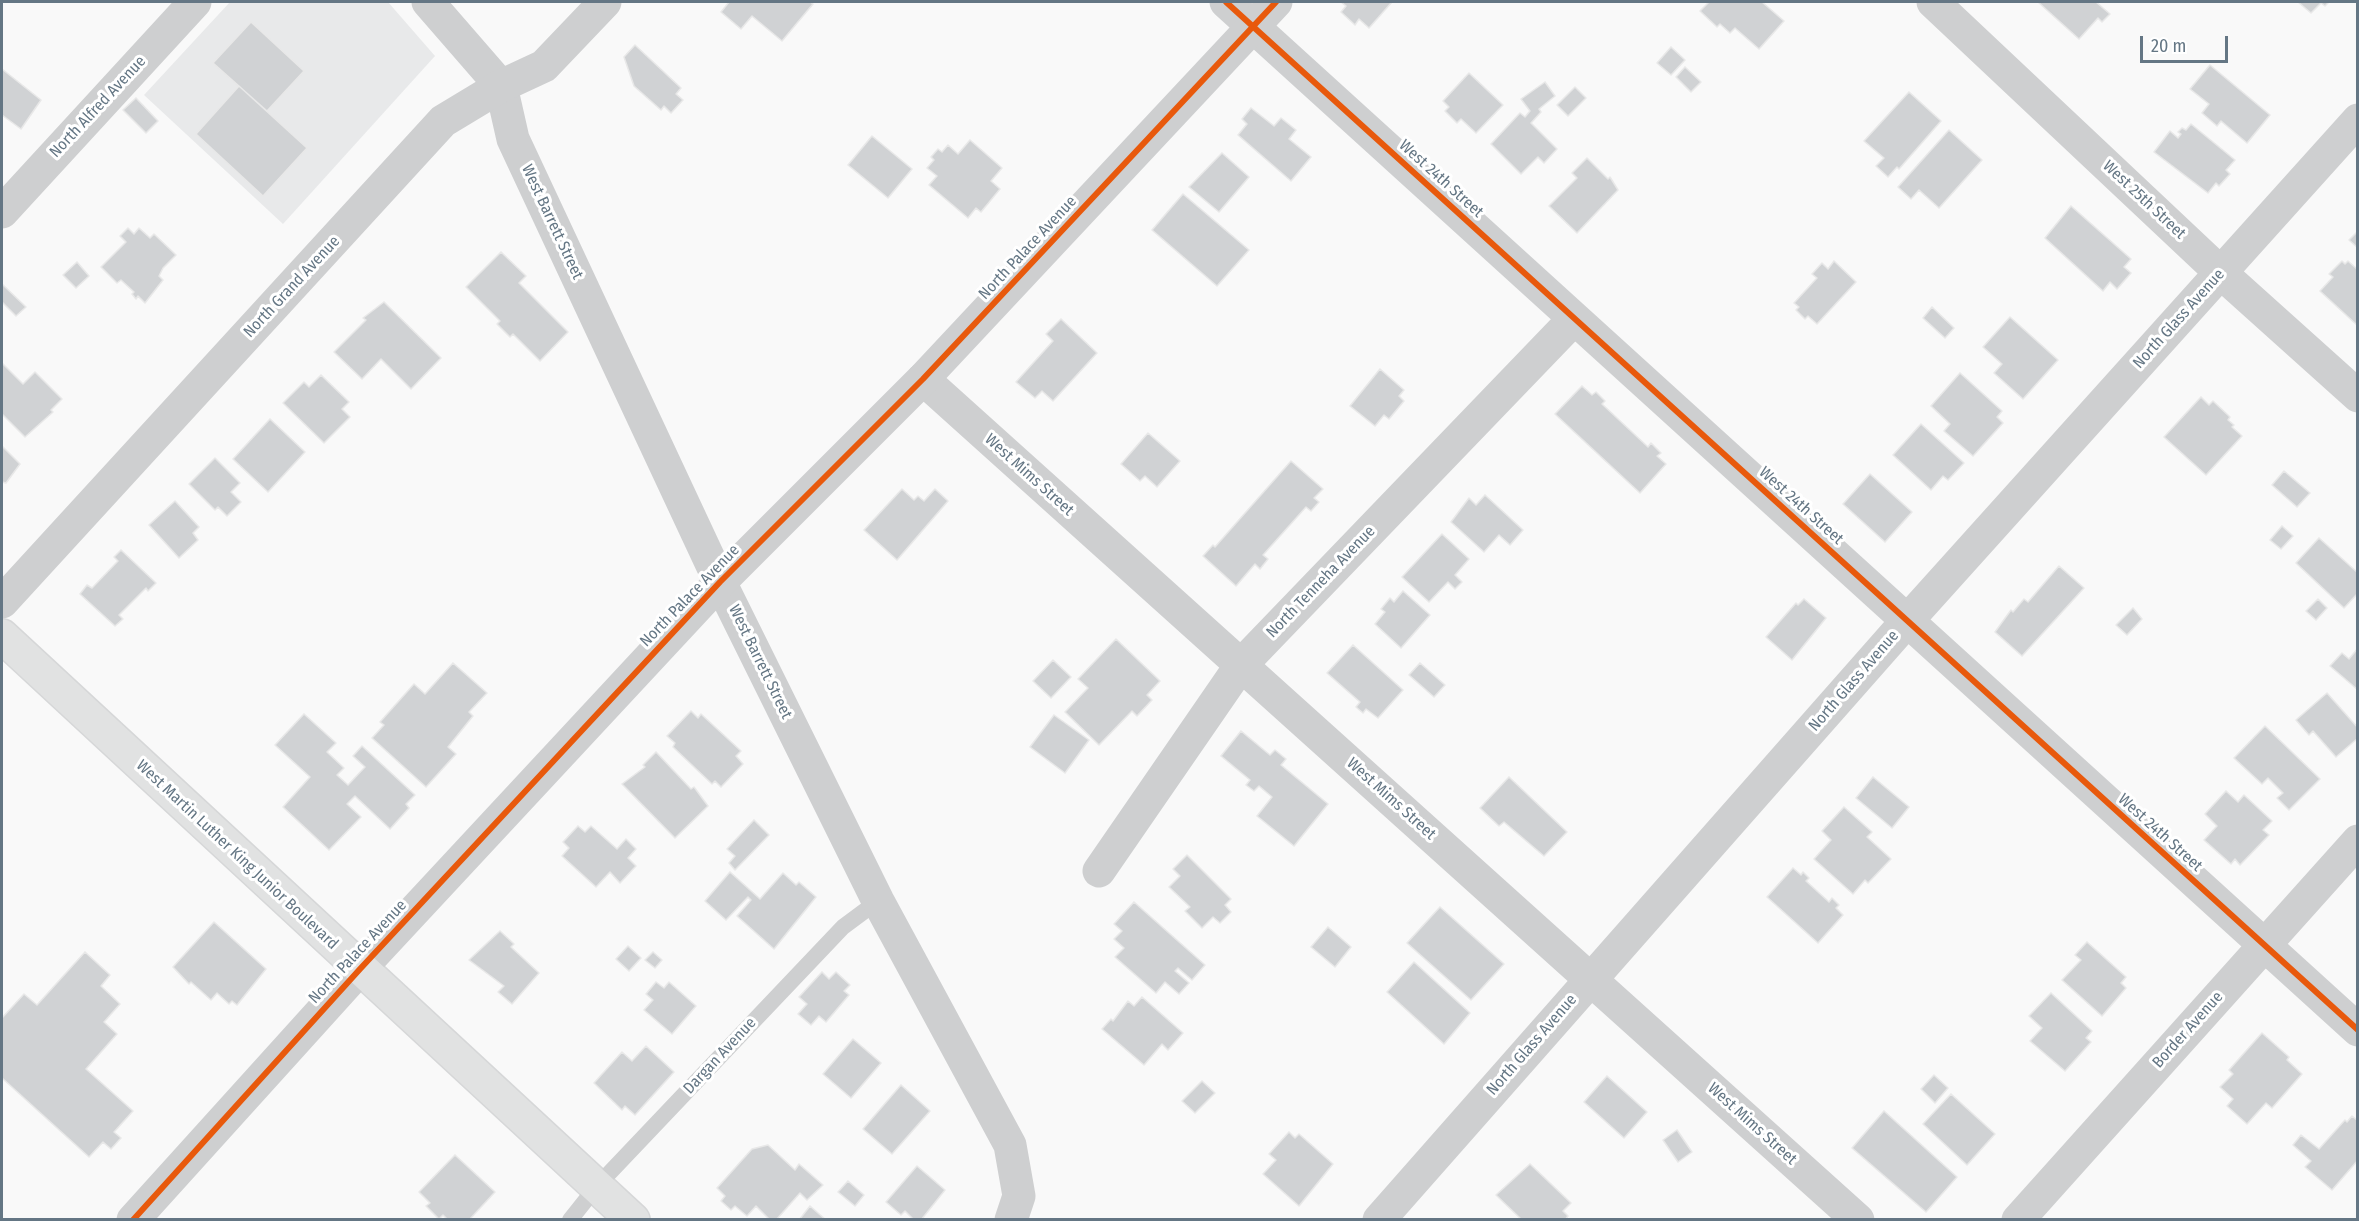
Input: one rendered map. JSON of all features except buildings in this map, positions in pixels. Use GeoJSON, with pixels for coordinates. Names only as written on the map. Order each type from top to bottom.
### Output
{"type":"FeatureCollection","features":[{"type":"Feature","properties":{"kind":"main road","name":"West Martin Luther King Junior Boulevard"},"geometry":{"type":"LineString","coordinates":[[2,636],[633,1220]]}},
{"type":"Feature","properties":{"kind":"street","name":"North Alfred Avenue"},"geometry":{"type":"LineString","coordinates":[[2,212],[195,2]]}},
{"type":"Feature","properties":{"kind":"street"},"geometry":{"type":"LineString","coordinates":[[428,2],[501,86]]}},
{"type":"Feature","properties":{"kind":"street","name":"North Grand Avenue"},"geometry":{"type":"LineString","coordinates":[[2,602],[443,121],[501,86],[544,66],[605,2]]}},
{"type":"Feature","properties":{"kind":"street","name":"West 24th Street"},"geometry":{"type":"LineString","coordinates":[[1226,2],[2358,1030]]}},
{"type":"Feature","properties":{"kind":"street","name":"North Palace Avenue"},"geometry":{"type":"LineString","coordinates":[[133,1220],[360,969],[720,582],[923,379],[1276,2]]}},
{"type":"Feature","properties":{"kind":"street","name":"West 25th Street"},"geometry":{"type":"LineString","coordinates":[[1948,9],[2221,273],[2358,396]]}},
{"type":"Feature","properties":{"kind":"street","name":"West Barrett Street"},"geometry":{"type":"LineString","coordinates":[[501,86],[513,139],[720,582],[878,901],[1010,1145],[1015,1208]]}},
{"type":"Feature","properties":{"kind":"street","name":"North Glass Avenue"},"geometry":{"type":"LineString","coordinates":[[1379,1220],[1907,621],[2358,120]]}},
{"type":"Feature","properties":{"kind":"street","name":"North Tenneha Avenue"},"geometry":{"type":"LineString","coordinates":[[1099,871],[1241,665],[1574,319]]}},
{"type":"Feature","properties":{"kind":"street","name":"West Mims Street"},"geometry":{"type":"LineString","coordinates":[[923,379],[1858,1220]]}},
{"type":"Feature","properties":{"kind":"street","name":"Border Avenue"},"geometry":{"type":"LineString","coordinates":[[2018,1220],[2358,841]]}},
{"type":"Feature","properties":{"kind":"lane","name":"Dargan Avenue"},"geometry":{"type":"LineString","coordinates":[[570,1220],[597,1186],[843,927],[878,901]]}},
{"type":"Feature","properties":{"kind":"shaded area"},"geometry":{"type":"Polygon","coordinates":[[[230,2],[388,2],[435,56],[283,224],[144,95],[230,2]]]}},
{"type":"Feature","properties":{"kind":"cycle path"},"geometry":{"type":"LineString","coordinates":[[1226,2],[2358,1030]]}},
{"type":"Feature","properties":{"kind":"cycle path"},"geometry":{"type":"LineString","coordinates":[[133,1220],[360,969],[720,582],[923,379],[1276,2]]}}]}
